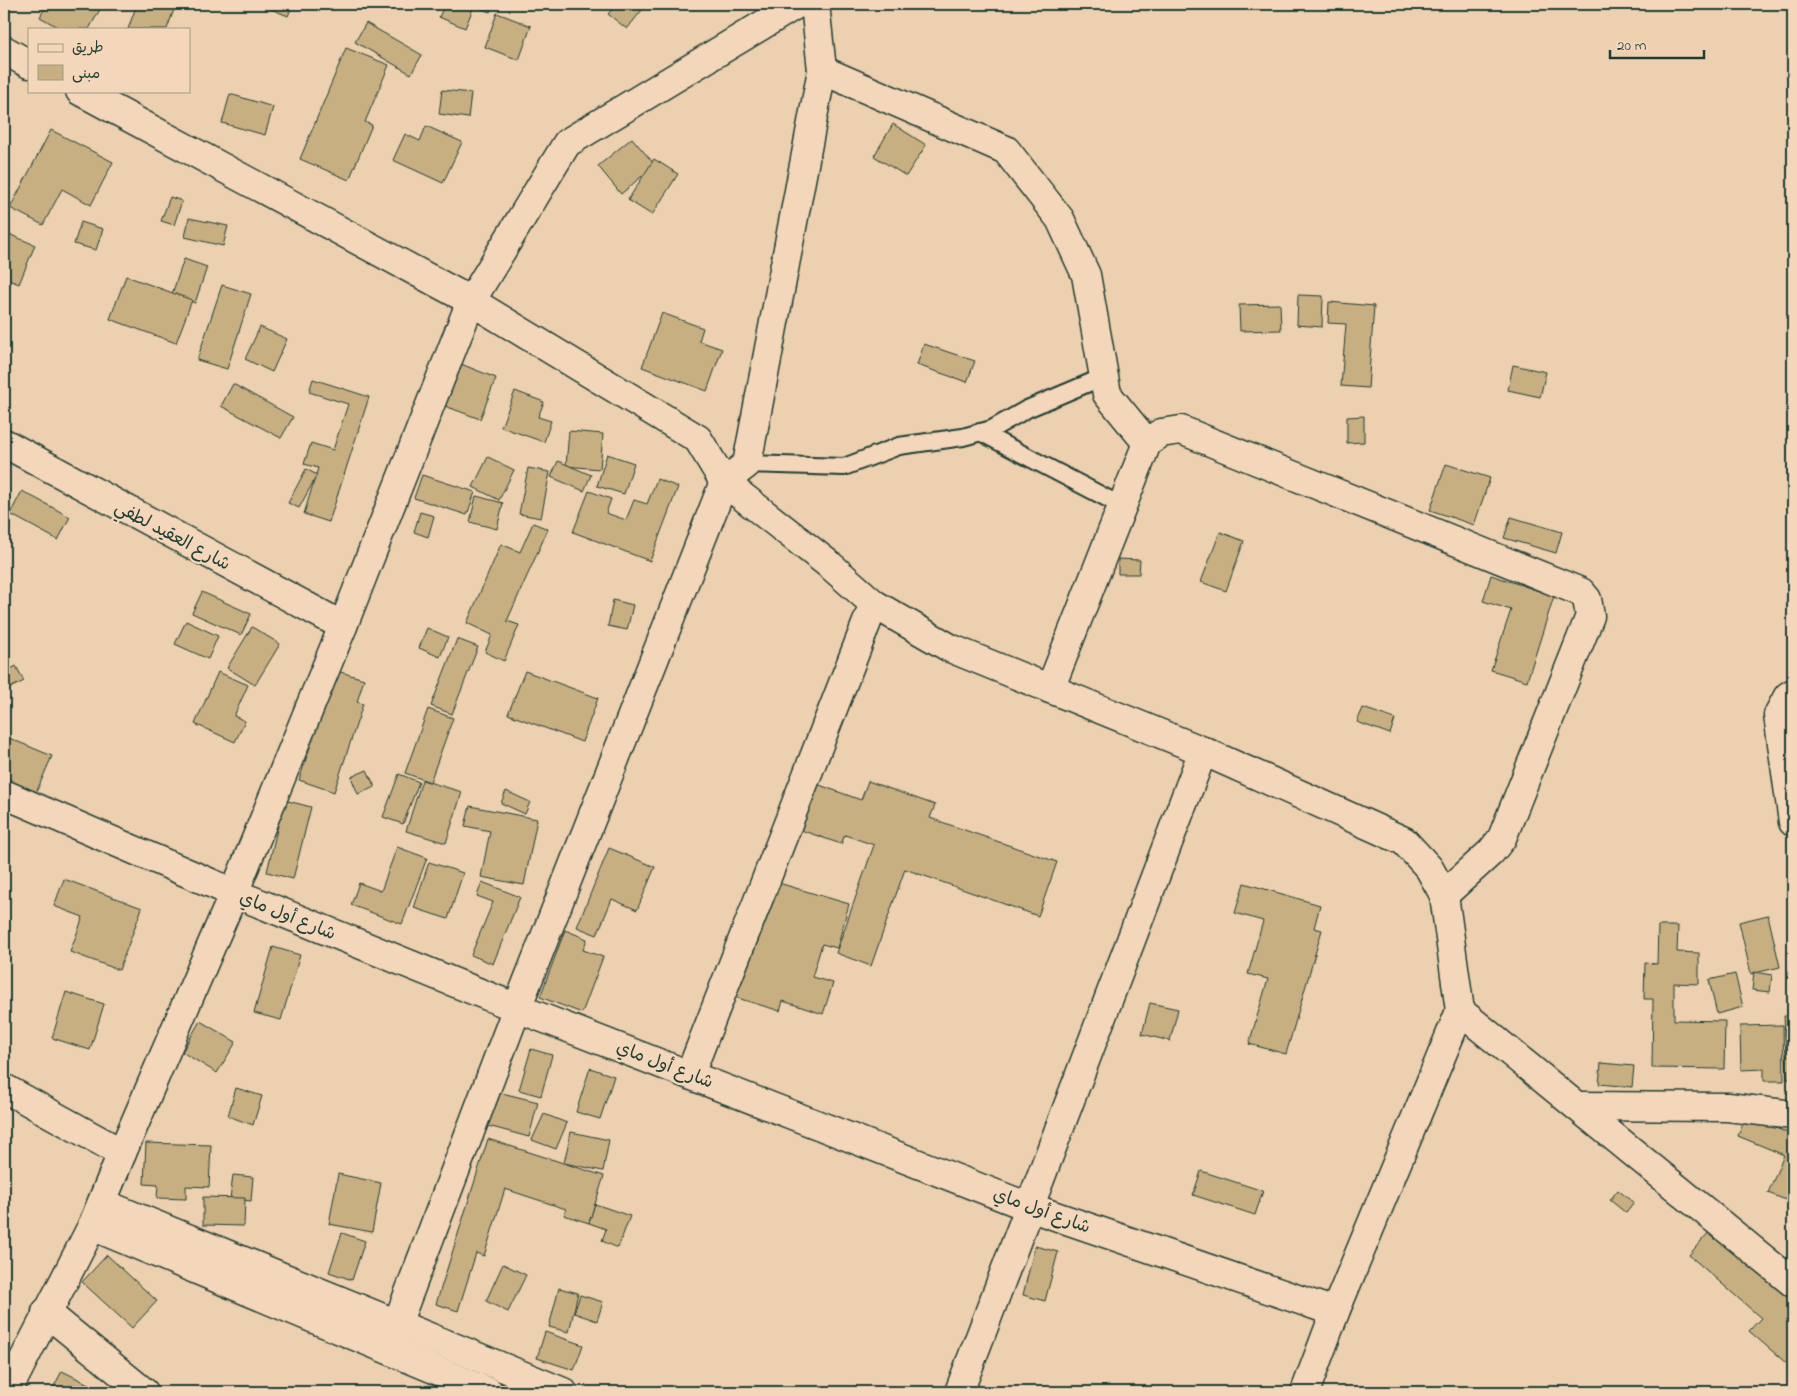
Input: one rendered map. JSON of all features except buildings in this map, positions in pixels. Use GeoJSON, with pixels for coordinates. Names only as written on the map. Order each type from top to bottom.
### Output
{"type":"FeatureCollection","features":[{"type":"Feature","properties":{"kind":"street"},"geometry":{"type":"LineString","coordinates":[[6,1392],[97,1215],[234,893],[343,626],[471,302],[567,143],[797,4]]}},
{"type":"Feature","properties":{"kind":"street"},"geometry":{"type":"LineString","coordinates":[[398,1324],[517,1008],[724,482],[746,464],[822,70],[815,4]]}},
{"type":"Feature","properties":{"kind":"street"},"geometry":{"type":"LineString","coordinates":[[4,50],[28,63]]}},
{"type":"Feature","properties":{"kind":"street"},"geometry":{"type":"LineString","coordinates":[[822,70],[1006,150],[1060,219],[1086,275],[1107,394],[1147,443]]}},
{"type":"Feature","properties":{"kind":"street"},"geometry":{"type":"LineString","coordinates":[[82,92],[471,302],[698,439],[724,482],[831,566],[874,604],[950,648],[1203,751],[1404,841],[1429,868],[1444,895],[1460,1010],[1335,1312],[1305,1392]]}},
{"type":"Feature","properties":{"kind":"street"},"geometry":{"type":"LineString","coordinates":[[1050,689],[1147,443],[1162,433],[1181,430],[1581,592],[1587,599],[1590,616],[1502,838],[1492,852],[1444,895]]}},
{"type":"Feature","properties":{"kind":"street","name":"شارع العقيد لطفي"},"geometry":{"type":"LineString","coordinates":[[4,443],[343,626]]}},
{"type":"Feature","properties":{"kind":"street"},"geometry":{"type":"LineString","coordinates":[[690,1074],[874,604]]}},
{"type":"Feature","properties":{"kind":"street"},"geometry":{"type":"LineString","coordinates":[[1793,693],[1788,696],[1778,715],[1793,822]]}},
{"type":"Feature","properties":{"kind":"street"},"geometry":{"type":"LineString","coordinates":[[959,1392],[1203,751]]}},
{"type":"Feature","properties":{"kind":"street","name":"شارع أول ماي"},"geometry":{"type":"LineString","coordinates":[[4,794],[234,893],[517,1008],[1029,1207],[1335,1312]]}},
{"type":"Feature","properties":{"kind":"street"},"geometry":{"type":"LineString","coordinates":[[1460,1010],[1793,1283]]}},
{"type":"Feature","properties":{"kind":"street"},"geometry":{"type":"LineString","coordinates":[[4,1088],[122,1153]]}},
{"type":"Feature","properties":{"kind":"street"},"geometry":{"type":"LineString","coordinates":[[1577,1106],[1728,1108],[1793,1115]]}},
{"type":"Feature","properties":{"kind":"street"},"geometry":{"type":"LineString","coordinates":[[97,1215],[398,1324],[562,1392]]}},
{"type":"Feature","properties":{"kind":"street"},"geometry":{"type":"LineString","coordinates":[[97,1215],[489,1392]]}},
{"type":"Feature","properties":{"kind":"street"},"geometry":{"type":"LineString","coordinates":[[46,1312],[144,1392]]}},
{"type":"Feature","properties":{"kind":"lane"},"geometry":{"type":"LineString","coordinates":[[746,464],[844,467],[899,446],[992,429],[1027,409],[1103,377]]}},
{"type":"Feature","properties":{"kind":"lane"},"geometry":{"type":"LineString","coordinates":[[980,432],[1122,506]]}}]}
